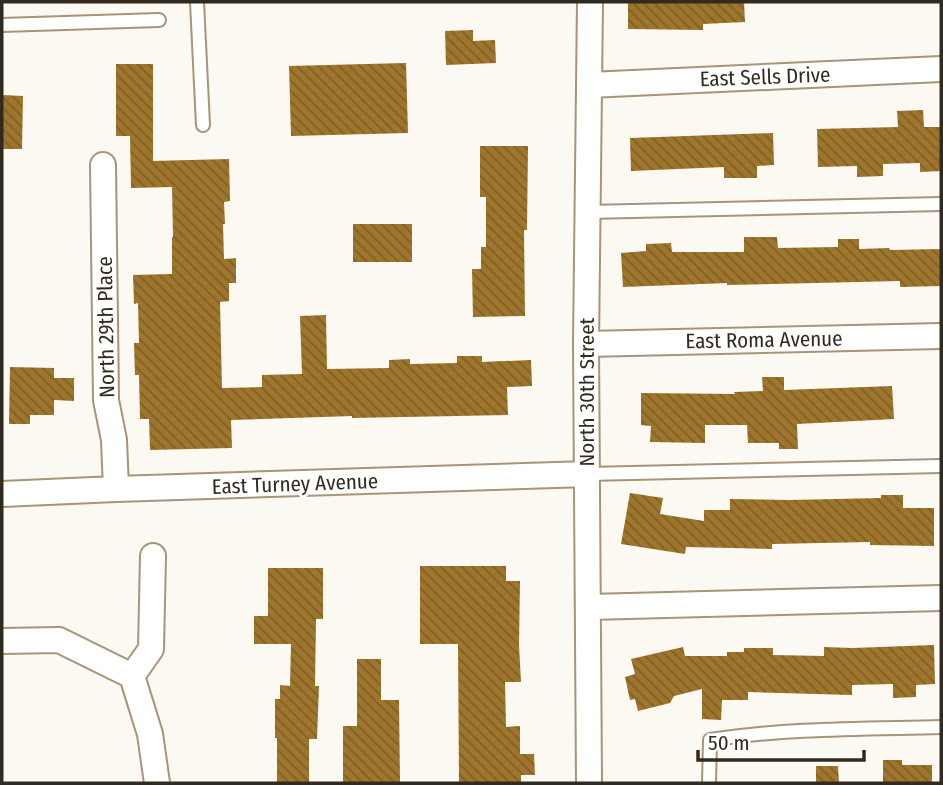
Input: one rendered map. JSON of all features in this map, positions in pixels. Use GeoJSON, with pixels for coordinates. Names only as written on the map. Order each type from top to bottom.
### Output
{"type":"FeatureCollection","features":[{"type":"Feature","properties":{"kind":"street","name":"North 30th Street"},"geometry":{"type":"LineString","coordinates":[[589,783],[586,344],[590,2]]}},
{"type":"Feature","properties":{"kind":"street","name":"East Sells Drive"},"geometry":{"type":"LineString","coordinates":[[589,85],[941,69]]}},
{"type":"Feature","properties":{"kind":"street","name":"North 29th Place"},"geometry":{"type":"LineString","coordinates":[[103,165],[106,400],[114,440],[116,489]]}},
{"type":"Feature","properties":{"kind":"street","name":"East Roma Avenue"},"geometry":{"type":"LineString","coordinates":[[586,344],[941,336]]}},
{"type":"Feature","properties":{"kind":"street","name":"East Turney Avenue"},"geometry":{"type":"LineString","coordinates":[[2,494],[588,474]]}},
{"type":"Feature","properties":{"kind":"street"},"geometry":{"type":"LineString","coordinates":[[132,676],[151,649],[153,556]]}},
{"type":"Feature","properties":{"kind":"street"},"geometry":{"type":"LineString","coordinates":[[589,607],[941,598]]}},
{"type":"Feature","properties":{"kind":"street"},"geometry":{"type":"LineString","coordinates":[[2,641],[59,640],[132,676],[150,734],[157,783]]}},
{"type":"Feature","properties":{"kind":"lane"},"geometry":{"type":"LineString","coordinates":[[197,2],[203,125]]}},
{"type":"Feature","properties":{"kind":"lane"},"geometry":{"type":"LineString","coordinates":[[2,25],[159,20]]}},
{"type":"Feature","properties":{"kind":"lane"},"geometry":{"type":"LineString","coordinates":[[588,212],[941,204]]}},
{"type":"Feature","properties":{"kind":"lane"},"geometry":{"type":"LineString","coordinates":[[588,474],[941,466]]}},
{"type":"Feature","properties":{"kind":"lane"},"geometry":{"type":"LineString","coordinates":[[709,783],[710,740],[745,734],[941,727]]}},
{"type":"Feature","properties":{"kind":"building"},"geometry":{"type":"Polygon","coordinates":[[[628,2],[744,2],[745,22],[703,24],[703,30],[628,29],[628,2]]]}},
{"type":"Feature","properties":{"kind":"building"},"geometry":{"type":"Polygon","coordinates":[[[473,30],[473,41],[495,40],[496,63],[446,65],[445,31],[473,30]]]}},
{"type":"Feature","properties":{"kind":"building"},"geometry":{"type":"Polygon","coordinates":[[[406,63],[408,133],[291,136],[289,66],[406,63]]]}},
{"type":"Feature","properties":{"kind":"building"},"geometry":{"type":"Polygon","coordinates":[[[116,64],[153,64],[153,161],[229,159],[230,201],[224,202],[224,259],[236,258],[236,283],[229,283],[229,301],[220,302],[222,388],[262,387],[262,375],[302,374],[300,316],[326,315],[327,369],[389,368],[389,360],[410,359],[410,364],[457,363],[457,356],[482,356],[482,362],[531,360],[532,386],[507,387],[508,415],[231,420],[232,448],[150,450],[149,419],[140,419],[139,375],[135,375],[134,343],[139,343],[138,303],[134,304],[133,275],[172,274],[172,187],[131,188],[130,136],[116,136],[116,64]]]}},
{"type":"Feature","properties":{"kind":"building"},"geometry":{"type":"Polygon","coordinates":[[[2,95],[23,96],[22,149],[2,149],[2,95]]]}},
{"type":"Feature","properties":{"kind":"building"},"geometry":{"type":"Polygon","coordinates":[[[923,110],[924,127],[941,127],[941,171],[920,172],[920,163],[883,164],[883,176],[857,177],[857,166],[818,167],[817,129],[898,127],[897,111],[923,110]]]}},
{"type":"Feature","properties":{"kind":"building"},"geometry":{"type":"Polygon","coordinates":[[[773,133],[774,165],[757,166],[757,178],[724,178],[724,167],[631,171],[630,138],[773,133]]]}},
{"type":"Feature","properties":{"kind":"building"},"geometry":{"type":"Polygon","coordinates":[[[480,146],[528,146],[527,230],[524,230],[525,316],[473,317],[472,269],[481,269],[481,247],[486,247],[486,197],[480,197],[480,146]]]}},
{"type":"Feature","properties":{"kind":"building"},"geometry":{"type":"Polygon","coordinates":[[[353,224],[412,224],[412,262],[353,262],[353,224]]]}},
{"type":"Feature","properties":{"kind":"building"},"geometry":{"type":"Polygon","coordinates":[[[744,237],[777,237],[778,248],[838,247],[838,239],[859,239],[859,249],[941,249],[941,286],[900,287],[900,281],[623,287],[621,253],[646,251],[646,244],[671,243],[672,252],[744,252],[744,237]]]}},
{"type":"Feature","properties":{"kind":"building"},"geometry":{"type":"Polygon","coordinates":[[[10,367],[54,368],[54,378],[74,378],[74,401],[54,400],[54,415],[30,415],[30,424],[9,424],[10,367]]]}},
{"type":"Feature","properties":{"kind":"building"},"geometry":{"type":"Polygon","coordinates":[[[762,377],[784,377],[784,390],[892,386],[894,419],[797,424],[798,449],[779,449],[779,443],[748,443],[747,425],[705,425],[705,443],[650,442],[651,426],[641,425],[641,393],[735,394],[734,392],[763,391],[762,377]]]}},
{"type":"Feature","properties":{"kind":"building"},"geometry":{"type":"Polygon","coordinates":[[[630,493],[663,498],[660,514],[704,521],[704,510],[730,510],[730,499],[881,498],[881,495],[903,495],[903,508],[934,508],[934,546],[870,545],[870,542],[772,544],[772,549],[686,547],[685,554],[621,544],[630,493]]]}},
{"type":"Feature","properties":{"kind":"building"},"geometry":{"type":"Polygon","coordinates":[[[420,566],[506,566],[506,581],[520,581],[521,682],[505,682],[506,727],[520,726],[520,754],[534,754],[535,775],[521,775],[521,783],[459,783],[458,644],[420,644],[420,566]]]}},
{"type":"Feature","properties":{"kind":"building"},"geometry":{"type":"Polygon","coordinates":[[[268,568],[323,568],[323,619],[316,619],[315,686],[319,686],[317,739],[309,739],[309,783],[277,783],[275,699],[280,699],[280,685],[290,686],[291,644],[254,644],[254,616],[268,616],[268,568]]]}},
{"type":"Feature","properties":{"kind":"building"},"geometry":{"type":"Polygon","coordinates":[[[934,645],[935,684],[916,685],[916,697],[893,698],[893,684],[852,685],[852,695],[748,692],[748,700],[722,700],[721,720],[702,719],[702,689],[674,696],[670,703],[638,711],[635,699],[630,700],[625,677],[635,674],[631,659],[683,647],[685,656],[727,656],[727,652],[744,652],[744,648],[773,648],[773,655],[824,656],[824,647],[934,645]]]}},
{"type":"Feature","properties":{"kind":"building"},"geometry":{"type":"Polygon","coordinates":[[[357,659],[381,659],[381,700],[399,700],[400,783],[343,783],[343,726],[357,726],[357,659]]]}},
{"type":"Feature","properties":{"kind":"building"},"geometry":{"type":"Polygon","coordinates":[[[883,760],[902,760],[902,765],[932,765],[932,783],[883,783],[883,760]]]}},
{"type":"Feature","properties":{"kind":"building"},"geometry":{"type":"Polygon","coordinates":[[[816,766],[838,766],[839,783],[816,783],[816,766]]]}}]}
